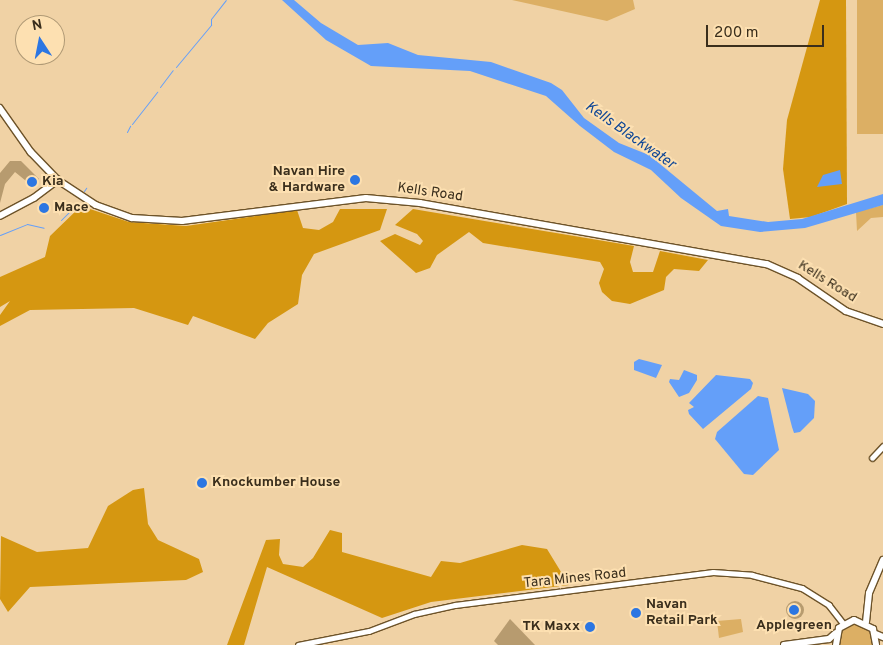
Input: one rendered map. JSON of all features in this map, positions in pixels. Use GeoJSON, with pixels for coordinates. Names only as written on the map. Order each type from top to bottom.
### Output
{"type":"FeatureCollection","features":[{"type":"Feature","properties":{"kind":"main road","name":"Kells Road"},"geometry":{"type":"LineString","coordinates":[[0,108],[31,152],[58,180],[96,205],[145,220],[210,219],[366,198],[572,227],[767,264],[798,278],[846,311],[883,324]]}},
{"type":"Feature","properties":{"kind":"main road"},"geometry":{"type":"LineString","coordinates":[[0,216],[34,198],[58,180]]}},
{"type":"Feature","properties":{"kind":"main road"},"geometry":{"type":"LineString","coordinates":[[883,560],[869,593],[865,610],[866,622],[876,634],[883,638]]}},
{"type":"Feature","properties":{"kind":"main road"},"geometry":{"type":"LineString","coordinates":[[784,645],[829,639],[844,624],[854,620],[865,610]]}},
{"type":"Feature","properties":{"kind":"main road"},"geometry":{"type":"LineString","coordinates":[[854,620],[866,622]]}},
{"type":"Feature","properties":{"kind":"main road"},"geometry":{"type":"LineString","coordinates":[[836,645],[837,632]]}},
{"type":"Feature","properties":{"kind":"main road"},"geometry":{"type":"LineString","coordinates":[[876,634],[876,645]]}},
{"type":"Feature","properties":{"kind":"street"},"geometry":{"type":"LineString","coordinates":[[872,458],[883,446]]}},
{"type":"Feature","properties":{"kind":"street","name":"Tara Mines Road"},"geometry":{"type":"LineString","coordinates":[[298,645],[370,631],[414,614],[455,605],[713,572],[752,575],[802,588],[828,605],[844,624]]}},
{"type":"Feature","properties":{"kind":"shaded area"},"geometry":{"type":"Polygon","coordinates":[[[512,0],[633,0],[635,9],[607,21],[512,0]]]}},
{"type":"Feature","properties":{"kind":"shaded area"},"geometry":{"type":"Polygon","coordinates":[[[820,0],[846,0],[847,204],[811,217],[790,219],[783,169],[787,120],[820,0]]]}},
{"type":"Feature","properties":{"kind":"shaded area"},"geometry":{"type":"Polygon","coordinates":[[[857,0],[883,0],[883,134],[857,134],[857,0]]]}},
{"type":"Feature","properties":{"kind":"shaded area"},"geometry":{"type":"Polygon","coordinates":[[[883,205],[883,217],[871,218],[857,231],[856,212],[883,205]]]}},
{"type":"Feature","properties":{"kind":"shaded area"},"geometry":{"type":"Polygon","coordinates":[[[81,206],[129,222],[186,226],[297,210],[303,228],[319,230],[333,222],[340,209],[387,209],[380,230],[314,254],[302,275],[298,304],[268,323],[255,339],[193,316],[188,325],[134,308],[30,310],[0,326],[0,315],[10,301],[0,307],[0,277],[45,257],[50,236],[81,206]]]}},
{"type":"Feature","properties":{"kind":"shaded area"},"geometry":{"type":"Polygon","coordinates":[[[413,209],[634,246],[630,262],[633,272],[653,272],[660,251],[708,260],[699,271],[674,269],[666,277],[664,290],[630,304],[612,301],[602,292],[599,283],[604,269],[600,262],[483,243],[469,232],[437,255],[430,268],[416,273],[380,241],[395,234],[420,245],[423,241],[417,234],[395,225],[413,209]]]}},
{"type":"Feature","properties":{"kind":"shaded area"},"geometry":{"type":"Polygon","coordinates":[[[144,488],[148,524],[158,540],[199,559],[203,572],[186,580],[30,587],[8,612],[0,599],[1,536],[37,552],[88,548],[108,506],[133,490],[144,488]]]}},
{"type":"Feature","properties":{"kind":"shaded area"},"geometry":{"type":"Polygon","coordinates":[[[330,530],[342,533],[342,552],[431,577],[441,561],[460,563],[522,545],[547,549],[569,585],[431,602],[382,618],[267,567],[244,645],[227,645],[266,540],[280,539],[279,555],[283,564],[303,567],[313,558],[330,530]]]}},
{"type":"Feature","properties":{"kind":"shaded area"},"geometry":{"type":"Polygon","coordinates":[[[741,619],[743,632],[719,638],[717,621],[741,619]]]}},
{"type":"Feature","properties":{"kind":"shaded area"},"geometry":{"type":"Polygon","coordinates":[[[855,624],[869,630],[873,645],[839,645],[841,632],[855,624]]]}},
{"type":"Feature","properties":{"kind":"water"},"geometry":{"type":"Polygon","coordinates":[[[282,0],[294,0],[321,23],[358,45],[388,43],[418,55],[491,62],[551,83],[562,90],[584,118],[619,143],[649,155],[717,211],[728,209],[729,216],[768,222],[802,219],[883,194],[883,205],[805,228],[760,232],[721,226],[681,198],[651,170],[614,152],[580,126],[546,96],[470,71],[371,66],[326,40],[282,0]]]}},
{"type":"Feature","properties":{"kind":"water"},"geometry":{"type":"Polygon","coordinates":[[[840,170],[842,184],[817,187],[823,175],[840,170]]]}},
{"type":"Feature","properties":{"kind":"water"},"geometry":{"type":"Polygon","coordinates":[[[639,359],[662,365],[656,378],[634,370],[634,362],[639,359]]]}},
{"type":"Feature","properties":{"kind":"water"},"geometry":{"type":"Polygon","coordinates":[[[684,370],[697,375],[697,380],[689,393],[679,397],[669,382],[670,379],[679,380],[684,370]]]}},
{"type":"Feature","properties":{"kind":"water"},"geometry":{"type":"Polygon","coordinates":[[[716,375],[750,379],[753,383],[751,389],[703,429],[689,414],[688,410],[694,407],[689,403],[716,375]]]}},
{"type":"Feature","properties":{"kind":"water"},"geometry":{"type":"Polygon","coordinates":[[[782,388],[808,394],[815,401],[814,418],[800,432],[794,433],[782,388]]]}},
{"type":"Feature","properties":{"kind":"water"},"geometry":{"type":"Polygon","coordinates":[[[758,396],[768,398],[779,450],[753,475],[744,474],[715,439],[717,432],[758,396]]]}},
{"type":"Feature","properties":{"kind":"building","name":"Kia"},"geometry":{"type":"Polygon","coordinates":[[[10,161],[21,161],[39,179],[31,185],[15,172],[5,184],[0,203],[0,173],[10,161]]]}},
{"type":"Feature","properties":{"kind":"building","name":"Applegreen"},"geometry":{"type":"Polygon","coordinates":[[[795,601],[801,604],[804,610],[801,616],[795,619],[789,616],[786,610],[789,604],[795,601]]]}},
{"type":"Feature","properties":{"kind":"building"},"geometry":{"type":"Polygon","coordinates":[[[510,619],[535,645],[498,645],[494,641],[510,619]]]}},
{"type":"Feature","properties":{"kind":"waterway"},"geometry":{"type":"LineString","coordinates":[[176,67],[211,25],[211,19],[226,0]]}},
{"type":"Feature","properties":{"kind":"waterway"},"geometry":{"type":"LineString","coordinates":[[160,87],[173,70]]}},
{"type":"Feature","properties":{"kind":"waterway"},"geometry":{"type":"LineString","coordinates":[[132,124],[157,92]]}},
{"type":"Feature","properties":{"kind":"waterway"},"geometry":{"type":"LineString","coordinates":[[127,132],[130,126]]}},
{"type":"Feature","properties":{"kind":"waterway"},"geometry":{"type":"LineString","coordinates":[[61,220],[74,207]]}},
{"type":"Feature","properties":{"kind":"waterway"},"geometry":{"type":"LineString","coordinates":[[0,235],[27,224],[44,228]]}},
{"type":"Feature","properties":{"kind":"place","name":"Navan Hire & Hardware"},"geometry":{"type":"Point","coordinates":[355,180]}},
{"type":"Feature","properties":{"kind":"place","name":"Kia"},"geometry":{"type":"Point","coordinates":[32,182]}},
{"type":"Feature","properties":{"kind":"place","name":"Mace"},"geometry":{"type":"Point","coordinates":[44,208]}},
{"type":"Feature","properties":{"kind":"place","name":"Knockumber House"},"geometry":{"type":"Point","coordinates":[202,483]}},
{"type":"Feature","properties":{"kind":"place","name":"Applegreen"},"geometry":{"type":"Point","coordinates":[794,610]}},
{"type":"Feature","properties":{"kind":"place","name":"Navan Retail Park"},"geometry":{"type":"Point","coordinates":[636,613]}},
{"type":"Feature","properties":{"kind":"place","name":"TK Maxx"},"geometry":{"type":"Point","coordinates":[590,627]}},
{"type":"Feature","properties":{"kind":"water label","name":"Kells Blackwater"},"geometry":{"type":"Point","coordinates":[630,136]}}]}
